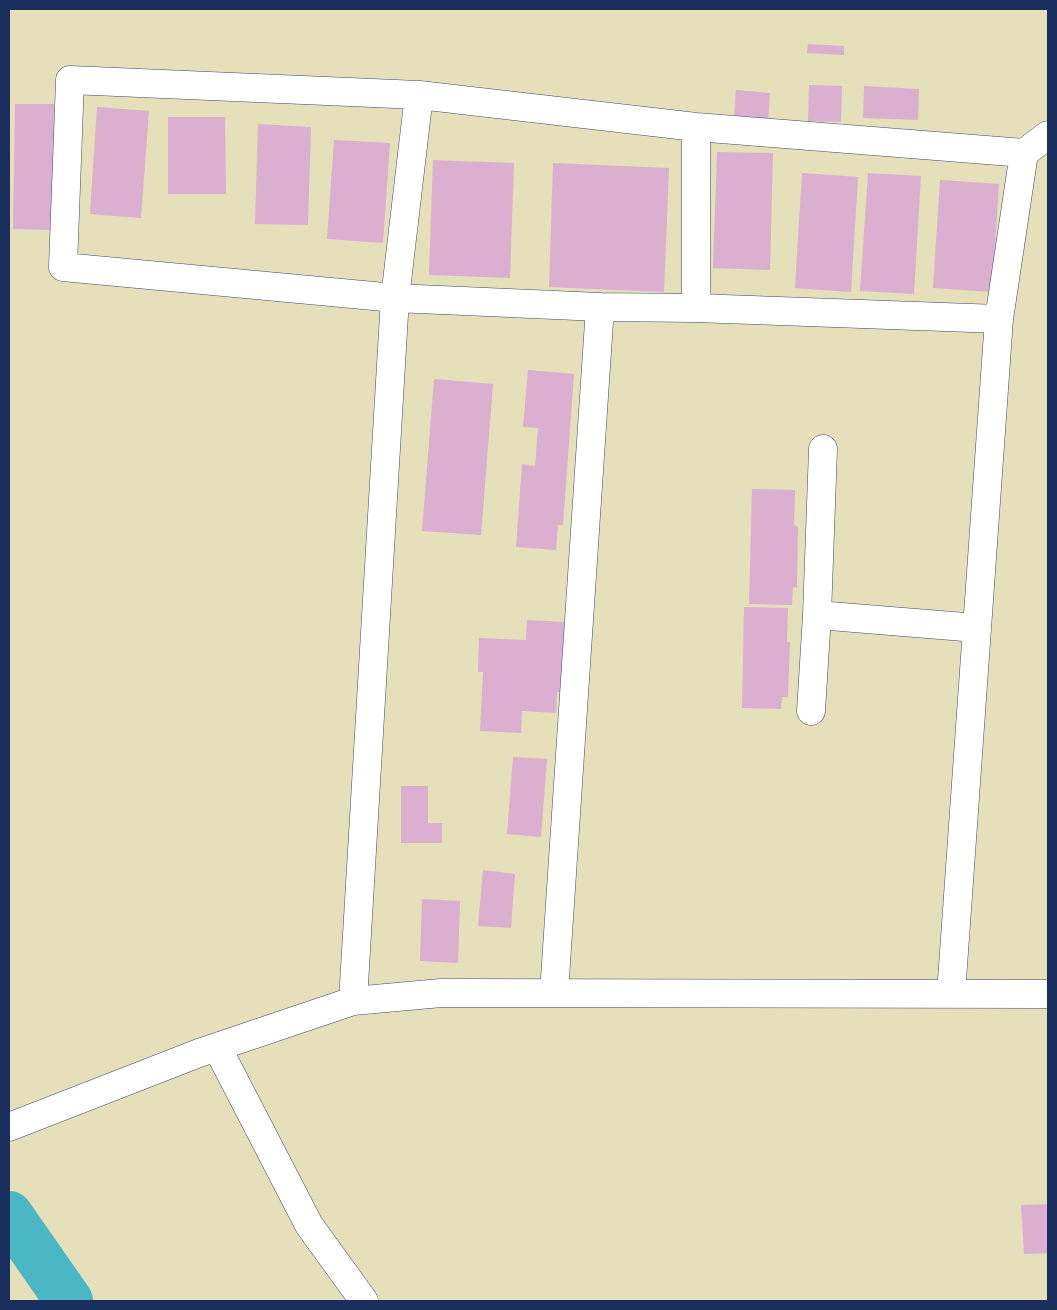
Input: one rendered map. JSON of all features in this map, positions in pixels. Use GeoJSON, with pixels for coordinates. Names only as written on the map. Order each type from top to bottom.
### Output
{"type":"FeatureCollection","features":[{"type":"Feature","properties":{"kind":"street"},"geometry":{"type":"LineString","coordinates":[[999,319],[696,308],[600,307],[395,298],[63,268],[70,80],[419,95],[696,127],[1024,153],[1048,135]]}},
{"type":"Feature","properties":{"kind":"street"},"geometry":{"type":"LineString","coordinates":[[353,1001],[395,298],[419,95]]}},
{"type":"Feature","properties":{"kind":"street"},"geometry":{"type":"LineString","coordinates":[[696,127],[696,308]]}},
{"type":"Feature","properties":{"kind":"street"},"geometry":{"type":"LineString","coordinates":[[951,994],[999,319],[1024,153]]}},
{"type":"Feature","properties":{"kind":"street"},"geometry":{"type":"LineString","coordinates":[[554,993],[600,307]]}},
{"type":"Feature","properties":{"kind":"street"},"geometry":{"type":"LineString","coordinates":[[811,711],[817,615],[823,449]]}},
{"type":"Feature","properties":{"kind":"street"},"geometry":{"type":"LineString","coordinates":[[817,615],[977,628]]}},
{"type":"Feature","properties":{"kind":"street"},"geometry":{"type":"LineString","coordinates":[[9,1127],[208,1050],[353,1001],[441,993],[1048,994]]}},
{"type":"Feature","properties":{"kind":"street"},"geometry":{"type":"LineString","coordinates":[[208,1050],[309,1225],[364,1301]]}},
{"type":"Feature","properties":{"kind":"building"},"geometry":{"type":"Polygon","coordinates":[[[808,44],[844,46],[844,55],[807,53],[808,44]]]}},
{"type":"Feature","properties":{"kind":"building"},"geometry":{"type":"Polygon","coordinates":[[[809,85],[842,86],[841,122],[808,121],[809,85]]]}},
{"type":"Feature","properties":{"kind":"building"},"geometry":{"type":"Polygon","coordinates":[[[864,86],[919,89],[918,120],[863,118],[864,86]]]}},
{"type":"Feature","properties":{"kind":"building"},"geometry":{"type":"Polygon","coordinates":[[[736,90],[770,93],[768,121],[734,119],[736,90]]]}},
{"type":"Feature","properties":{"kind":"building"},"geometry":{"type":"Polygon","coordinates":[[[15,104],[54,104],[53,230],[13,229],[15,104]]]}},
{"type":"Feature","properties":{"kind":"building"},"geometry":{"type":"Polygon","coordinates":[[[97,107],[149,111],[141,218],[90,214],[97,107]]]}},
{"type":"Feature","properties":{"kind":"building"},"geometry":{"type":"Polygon","coordinates":[[[168,117],[225,117],[226,194],[168,194],[168,117]]]}},
{"type":"Feature","properties":{"kind":"building"},"geometry":{"type":"Polygon","coordinates":[[[258,124],[311,127],[308,225],[255,224],[258,124]]]}},
{"type":"Feature","properties":{"kind":"building"},"geometry":{"type":"Polygon","coordinates":[[[334,140],[390,143],[383,243],[327,239],[334,140]]]}},
{"type":"Feature","properties":{"kind":"building"},"geometry":{"type":"Polygon","coordinates":[[[717,152],[773,153],[770,270],[713,268],[717,152]]]}},
{"type":"Feature","properties":{"kind":"building"},"geometry":{"type":"Polygon","coordinates":[[[433,160],[514,163],[510,278],[429,275],[433,160]]]}},
{"type":"Feature","properties":{"kind":"building"},"geometry":{"type":"Polygon","coordinates":[[[553,163],[669,168],[664,292],[549,287],[553,163]]]}},
{"type":"Feature","properties":{"kind":"building"},"geometry":{"type":"Polygon","coordinates":[[[802,173],[858,177],[851,292],[795,288],[802,173]]]}},
{"type":"Feature","properties":{"kind":"building"},"geometry":{"type":"Polygon","coordinates":[[[868,173],[921,176],[914,294],[860,291],[868,173]]]}},
{"type":"Feature","properties":{"kind":"building"},"geometry":{"type":"Polygon","coordinates":[[[940,180],[999,184],[992,292],[933,288],[940,180]]]}},
{"type":"Feature","properties":{"kind":"building"},"geometry":{"type":"Polygon","coordinates":[[[528,370],[574,374],[563,525],[558,525],[556,550],[516,547],[522,464],[535,466],[538,428],[523,427],[528,370]]]}},
{"type":"Feature","properties":{"kind":"building"},"geometry":{"type":"Polygon","coordinates":[[[434,379],[493,384],[481,535],[422,531],[434,379]]]}},
{"type":"Feature","properties":{"kind":"building"},"geometry":{"type":"Polygon","coordinates":[[[752,489],[795,490],[794,525],[798,527],[797,588],[793,587],[792,605],[749,604],[752,489]]]}},
{"type":"Feature","properties":{"kind":"building"},"geometry":{"type":"Polygon","coordinates":[[[744,607],[788,608],[787,642],[790,642],[788,697],[782,697],[781,709],[742,708],[744,607]]]}},
{"type":"Feature","properties":{"kind":"building"},"geometry":{"type":"Polygon","coordinates":[[[527,620],[566,622],[563,692],[557,692],[556,713],[522,711],[521,733],[480,731],[483,672],[478,672],[479,638],[526,640],[527,620]]]}},
{"type":"Feature","properties":{"kind":"building"},"geometry":{"type":"Polygon","coordinates":[[[513,757],[547,759],[541,837],[507,834],[513,757]]]}},
{"type":"Feature","properties":{"kind":"building"},"geometry":{"type":"Polygon","coordinates":[[[401,786],[428,786],[428,823],[442,823],[442,843],[401,843],[401,786]]]}},
{"type":"Feature","properties":{"kind":"building"},"geometry":{"type":"Polygon","coordinates":[[[483,870],[515,874],[511,928],[478,926],[483,870]]]}},
{"type":"Feature","properties":{"kind":"building"},"geometry":{"type":"Polygon","coordinates":[[[422,899],[460,901],[458,963],[420,961],[422,899]]]}},
{"type":"Feature","properties":{"kind":"building"},"geometry":{"type":"Polygon","coordinates":[[[1048,1204],[1048,1253],[1024,1254],[1021,1205],[1048,1204]]]}},
{"type":"Feature","properties":{"kind":"waterway"},"geometry":{"type":"LineString","coordinates":[[9,1215],[69,1301]]}}]}
